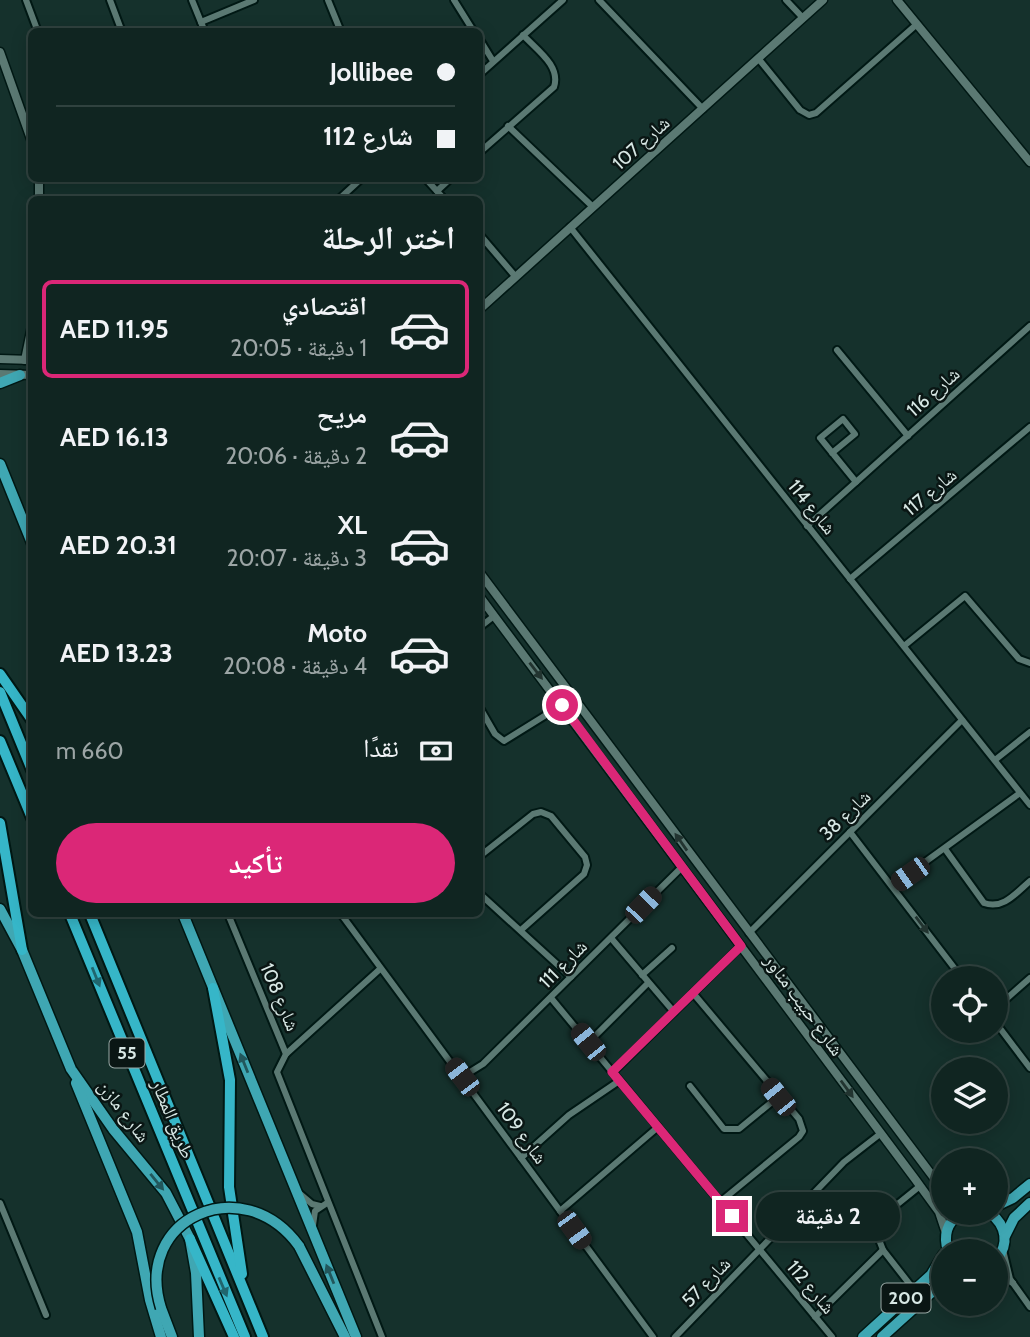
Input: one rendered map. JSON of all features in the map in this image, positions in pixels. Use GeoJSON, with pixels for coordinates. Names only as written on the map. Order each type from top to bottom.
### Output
{"type":"FeatureCollection","features":[{"type":"Feature","properties":{"kind":"highway"},"geometry":{"type":"LineString","coordinates":[[0,674],[28,714]]}},
{"type":"Feature","properties":{"kind":"highway"},"geometry":{"type":"LineString","coordinates":[[0,692],[28,760]]}},
{"type":"Feature","properties":{"kind":"highway"},"geometry":{"type":"LineString","coordinates":[[0,741],[28,808]]}},
{"type":"Feature","properties":{"kind":"highway"},"geometry":{"type":"LineString","coordinates":[[0,822],[22,950]]}},
{"type":"Feature","properties":{"kind":"highway","name":"طريق المطار"},"geometry":{"type":"LineString","coordinates":[[71,917],[244,1337]]}},
{"type":"Feature","properties":{"kind":"highway","name":"طريق المطار"},"geometry":{"type":"LineString","coordinates":[[91,917],[263,1337]]}},
{"type":"Feature","properties":{"kind":"highway"},"geometry":{"type":"LineString","coordinates":[[213,988],[230,1080],[229,1187],[233,1229],[247,1298]]}},
{"type":"Feature","properties":{"kind":"highway"},"geometry":{"type":"LineString","coordinates":[[190,1239],[234,1337]]}},
{"type":"Feature","properties":{"kind":"main road"},"geometry":{"type":"LineString","coordinates":[[0,383],[26,375]]}},
{"type":"Feature","properties":{"kind":"main road"},"geometry":{"type":"LineString","coordinates":[[0,464],[28,533]]}},
{"type":"Feature","properties":{"kind":"main road","name":"شارع مازن"},"geometry":{"type":"LineString","coordinates":[[0,909],[22,950],[71,1069],[113,1129],[166,1193],[190,1239],[199,1337]]}},
{"type":"Feature","properties":{"kind":"main road"},"geometry":{"type":"LineString","coordinates":[[184,917],[356,1337]]}},
{"type":"Feature","properties":{"kind":"main road"},"geometry":{"type":"LineString","coordinates":[[71,1069],[137,1232],[150,1300],[161,1337]]}},
{"type":"Feature","properties":{"kind":"main road"},"geometry":{"type":"LineString","coordinates":[[1008,1200],[1030,1184]]}},
{"type":"Feature","properties":{"kind":"main road"},"geometry":{"type":"LineString","coordinates":[[1005,1239],[1014,1218],[1030,1203]]}},
{"type":"Feature","properties":{"kind":"main road"},"geometry":{"type":"LineString","coordinates":[[172,1337],[155,1291],[161,1254],[171,1237],[200,1213],[218,1208],[256,1210],[281,1224],[299,1246],[345,1337]]}},
{"type":"Feature","properties":{"kind":"main road"},"geometry":{"type":"LineString","coordinates":[[1001,1225],[1005,1236]]}},
{"type":"Feature","properties":{"kind":"main road","name":"200"},"geometry":{"type":"LineString","coordinates":[[863,1337],[931,1275]]}},
{"type":"Feature","properties":{"kind":"main road"},"geometry":{"type":"LineString","coordinates":[[918,1288],[927,1286],[931,1292]]}},
{"type":"Feature","properties":{"kind":"main road","name":"200"},"geometry":{"type":"LineString","coordinates":[[886,1336],[931,1292]]}},
{"type":"Feature","properties":{"kind":"street"},"geometry":{"type":"LineString","coordinates":[[26,0],[36,28]]}},
{"type":"Feature","properties":{"kind":"street"},"geometry":{"type":"LineString","coordinates":[[110,0],[120,28]]}},
{"type":"Feature","properties":{"kind":"street"},"geometry":{"type":"LineString","coordinates":[[192,0],[203,28]]}},
{"type":"Feature","properties":{"kind":"street"},"geometry":{"type":"LineString","coordinates":[[201,22],[254,0]]}},
{"type":"Feature","properties":{"kind":"street"},"geometry":{"type":"LineString","coordinates":[[328,0],[339,28]]}},
{"type":"Feature","properties":{"kind":"street"},"geometry":{"type":"LineString","coordinates":[[454,0],[472,28]]}},
{"type":"Feature","properties":{"kind":"street"},"geometry":{"type":"LineString","coordinates":[[483,71],[563,0]]}},
{"type":"Feature","properties":{"kind":"street"},"geometry":{"type":"LineString","coordinates":[[598,0],[703,109]]}},
{"type":"Feature","properties":{"kind":"street"},"geometry":{"type":"LineString","coordinates":[[786,0],[803,18]]}},
{"type":"Feature","properties":{"kind":"street","name":"شارع 107"},"geometry":{"type":"LineString","coordinates":[[483,306],[823,0]]}},
{"type":"Feature","properties":{"kind":"street"},"geometry":{"type":"LineString","coordinates":[[897,0],[1030,162]]}},
{"type":"Feature","properties":{"kind":"street"},"geometry":{"type":"LineString","coordinates":[[758,58],[800,110],[809,115],[816,113],[917,24]]}},
{"type":"Feature","properties":{"kind":"street"},"geometry":{"type":"LineString","coordinates":[[483,149],[554,87],[557,79],[555,69],[523,35]]}},
{"type":"Feature","properties":{"kind":"street"},"geometry":{"type":"LineString","coordinates":[[483,44],[494,61]]}},
{"type":"Feature","properties":{"kind":"street"},"geometry":{"type":"LineString","coordinates":[[0,51],[28,132]]}},
{"type":"Feature","properties":{"kind":"street"},"geometry":{"type":"LineString","coordinates":[[508,126],[593,207]]}},
{"type":"Feature","properties":{"kind":"street"},"geometry":{"type":"LineString","coordinates":[[342,196],[358,182]]}},
{"type":"Feature","properties":{"kind":"street"},"geometry":{"type":"LineString","coordinates":[[429,182],[441,196]]}},
{"type":"Feature","properties":{"kind":"street"},"geometry":{"type":"LineString","coordinates":[[437,191],[447,182]]}},
{"type":"Feature","properties":{"kind":"street","name":"شارع 114"},"geometry":{"type":"LineString","coordinates":[[570,227],[1030,805]]}},
{"type":"Feature","properties":{"kind":"street"},"geometry":{"type":"LineString","coordinates":[[483,239],[515,276]]}},
{"type":"Feature","properties":{"kind":"street","name":"شارع 116"},"geometry":{"type":"LineString","coordinates":[[807,526],[1030,326]]}},
{"type":"Feature","properties":{"kind":"street"},"geometry":{"type":"LineString","coordinates":[[837,350],[908,436]]}},
{"type":"Feature","properties":{"kind":"street"},"geometry":{"type":"LineString","coordinates":[[0,359],[28,360]]}},
{"type":"Feature","properties":{"kind":"street"},"geometry":{"type":"LineString","coordinates":[[0,374],[26,375]]}},
{"type":"Feature","properties":{"kind":"street"},"geometry":{"type":"LineString","coordinates":[[832,453],[855,433],[843,419],[820,438],[832,453],[856,482]]}},
{"type":"Feature","properties":{"kind":"street","name":"شارع 117"},"geometry":{"type":"LineString","coordinates":[[850,579],[1030,428]]}},
{"type":"Feature","properties":{"kind":"street","name":"شارع حبيب مناور"},"geometry":{"type":"LineString","coordinates":[[483,577],[931,1174]]}},
{"type":"Feature","properties":{"kind":"street"},"geometry":{"type":"LineString","coordinates":[[904,646],[965,596],[1019,659],[1030,663]]}},
{"type":"Feature","properties":{"kind":"street","name":"شارع حبيب مناور"},"geometry":{"type":"LineString","coordinates":[[483,601],[939,1212],[944,1239]]}},
{"type":"Feature","properties":{"kind":"street"},"geometry":{"type":"LineString","coordinates":[[483,625],[494,616]]}},
{"type":"Feature","properties":{"kind":"street"},"geometry":{"type":"LineString","coordinates":[[517,646],[525,647],[529,639]]}},
{"type":"Feature","properties":{"kind":"street"},"geometry":{"type":"LineString","coordinates":[[483,713],[495,734],[504,741],[562,705]]}},
{"type":"Feature","properties":{"kind":"street","name":"شارع 38"},"geometry":{"type":"LineString","coordinates":[[749,933],[962,720]]}},
{"type":"Feature","properties":{"kind":"street"},"geometry":{"type":"LineString","coordinates":[[995,760],[1030,732]]}},
{"type":"Feature","properties":{"kind":"street"},"geometry":{"type":"LineString","coordinates":[[625,790],[626,781],[634,778]]}},
{"type":"Feature","properties":{"kind":"street"},"geometry":{"type":"LineString","coordinates":[[892,886],[1020,793]]}},
{"type":"Feature","properties":{"kind":"street"},"geometry":{"type":"LineString","coordinates":[[483,854],[533,814],[541,812],[551,816],[584,858],[587,866],[584,874],[521,930]]}},
{"type":"Feature","properties":{"kind":"street"},"geometry":{"type":"LineString","coordinates":[[850,832],[953,966]]}},
{"type":"Feature","properties":{"kind":"street"},"geometry":{"type":"LineString","coordinates":[[945,849],[984,903],[992,906],[1002,904],[1030,881]]}},
{"type":"Feature","properties":{"kind":"street","name":"شارع 111"},"geometry":{"type":"LineString","coordinates":[[462,1077],[483,1064],[682,867]]}},
{"type":"Feature","properties":{"kind":"street"},"geometry":{"type":"LineString","coordinates":[[1023,887],[1030,895]]}},
{"type":"Feature","properties":{"kind":"street"},"geometry":{"type":"LineString","coordinates":[[483,897],[571,977]]}},
{"type":"Feature","properties":{"kind":"street","name":"شارع 108"},"geometry":{"type":"LineString","coordinates":[[229,917],[286,1054],[380,969]]}},
{"type":"Feature","properties":{"kind":"street","name":"شارع 109"},"geometry":{"type":"LineString","coordinates":[[343,917],[653,1337]]}},
{"type":"Feature","properties":{"kind":"street"},"geometry":{"type":"LineString","coordinates":[[611,938],[674,1012]]}},
{"type":"Feature","properties":{"kind":"street"},"geometry":{"type":"LineString","coordinates":[[612,1072],[741,946]]}},
{"type":"Feature","properties":{"kind":"street"},"geometry":{"type":"LineString","coordinates":[[642,975],[672,948]]}},
{"type":"Feature","properties":{"kind":"street"},"geometry":{"type":"LineString","coordinates":[[1008,997],[1030,978]]}},
{"type":"Feature","properties":{"kind":"street"},"geometry":{"type":"LineString","coordinates":[[588,1042],[648,983]]}},
{"type":"Feature","properties":{"kind":"street"},"geometry":{"type":"LineString","coordinates":[[693,993],[799,1119],[803,1130],[720,1202]]}},
{"type":"Feature","properties":{"kind":"street","name":"شارع 112"},"geometry":{"type":"LineString","coordinates":[[551,998],[832,1337]]}},
{"type":"Feature","properties":{"kind":"street"},"geometry":{"type":"LineString","coordinates":[[787,1008],[787,998],[800,1001]]}},
{"type":"Feature","properties":{"kind":"street"},"geometry":{"type":"LineString","coordinates":[[1008,1039],[1030,1068]]}},
{"type":"Feature","properties":{"kind":"street"},"geometry":{"type":"LineString","coordinates":[[286,1054],[277,1068],[277,1076],[324,1204],[382,1337]]}},
{"type":"Feature","properties":{"kind":"street"},"geometry":{"type":"LineString","coordinates":[[521,1158],[569,1115],[582,1109],[619,1080]]}},
{"type":"Feature","properties":{"kind":"street"},"geometry":{"type":"LineString","coordinates":[[690,1086],[724,1129],[732,1130],[739,1129],[778,1097]]}},
{"type":"Feature","properties":{"kind":"street"},"geometry":{"type":"LineString","coordinates":[[560,1211],[658,1127]]}},
{"type":"Feature","properties":{"kind":"street","name":"شارع 57"},"geometry":{"type":"LineString","coordinates":[[675,1337],[844,1162],[880,1134]]}},
{"type":"Feature","properties":{"kind":"street"},"geometry":{"type":"LineString","coordinates":[[918,1288],[883,1251],[873,1224],[923,1179],[927,1168]]}},
{"type":"Feature","properties":{"kind":"street"},"geometry":{"type":"LineString","coordinates":[[296,1191],[312,1204],[324,1204]]}},
{"type":"Feature","properties":{"kind":"street"},"geometry":{"type":"LineString","coordinates":[[0,1203],[46,1315]]}},
{"type":"Feature","properties":{"kind":"street"},"geometry":{"type":"LineString","coordinates":[[314,1233],[313,1215],[324,1204]]}},
{"type":"Feature","properties":{"kind":"street"},"geometry":{"type":"LineString","coordinates":[[815,1317],[883,1251]]}},
{"type":"Feature","properties":{"kind":"street"},"geometry":{"type":"LineString","coordinates":[[1008,1265],[1014,1284],[1030,1307]]}},
{"type":"Feature","properties":{"kind":"street"},"geometry":{"type":"LineString","coordinates":[[1008,1281],[1014,1284]]}},
{"type":"Feature","properties":{"kind":"route"},"geometry":{"type":"LineString","coordinates":[[562,705],[741,946],[612,1072],[732,1216]]}}]}
